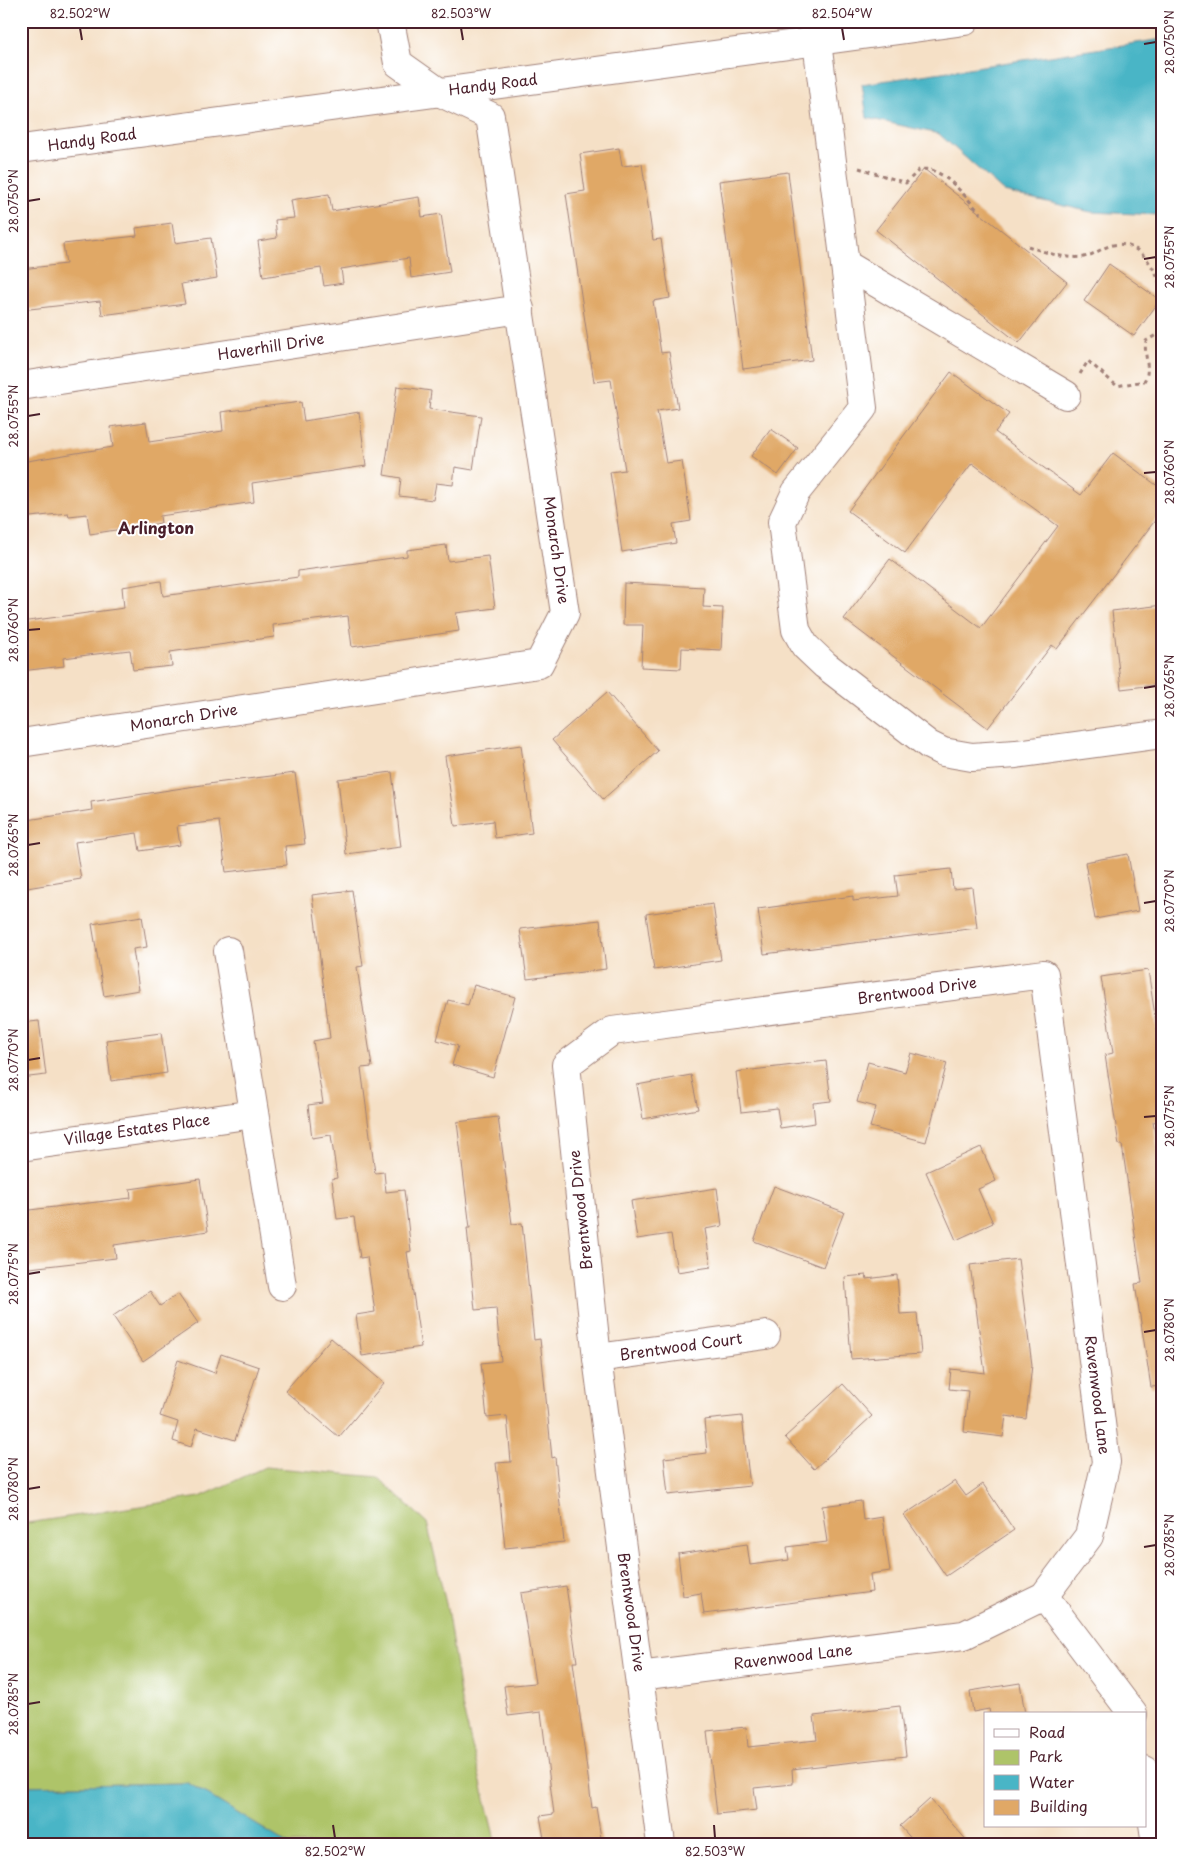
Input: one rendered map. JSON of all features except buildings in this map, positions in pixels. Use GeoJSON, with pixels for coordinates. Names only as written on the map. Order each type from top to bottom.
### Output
{"type":"FeatureCollection","features":[{"type":"Feature","properties":{"kind":"street"},"geometry":{"type":"LineString","coordinates":[[390,21],[398,63],[439,92]]}},
{"type":"Feature","properties":{"kind":"street","name":"Handy Road"},"geometry":{"type":"LineString","coordinates":[[21,149],[965,21]]}},
{"type":"Feature","properties":{"kind":"street"},"geometry":{"type":"LineString","coordinates":[[817,42],[863,408],[796,492],[782,522],[796,630],[805,646],[825,665],[929,745],[943,752],[972,757],[1016,754],[1163,734]]}},
{"type":"Feature","properties":{"kind":"street","name":"Monarch Drive"},"geometry":{"type":"LineString","coordinates":[[21,743],[539,664],[565,613],[490,116],[439,92]]}},
{"type":"Feature","properties":{"kind":"street"},"geometry":{"type":"LineString","coordinates":[[845,264],[1066,395]]}},
{"type":"Feature","properties":{"kind":"street","name":"Haverhill Drive"},"geometry":{"type":"LineString","coordinates":[[21,386],[520,308]]}},
{"type":"Feature","properties":{"kind":"street"},"geometry":{"type":"LineString","coordinates":[[228,951],[282,1286]]}},
{"type":"Feature","properties":{"kind":"street","name":"Brentwood Drive"},"geometry":{"type":"LineString","coordinates":[[661,1844],[597,1358],[566,1065],[612,1031],[1044,974]]}},
{"type":"Feature","properties":{"kind":"street","name":"Ravenwood Lane"},"geometry":{"type":"LineString","coordinates":[[639,1676],[964,1635],[1044,1596],[1089,1536],[1106,1462],[1044,974]]}},
{"type":"Feature","properties":{"kind":"street","name":"Village Estates Place"},"geometry":{"type":"LineString","coordinates":[[21,1147],[254,1114]]}},
{"type":"Feature","properties":{"kind":"street","name":"Brentwood Court"},"geometry":{"type":"LineString","coordinates":[[597,1358],[766,1335]]}},
{"type":"Feature","properties":{"kind":"street"},"geometry":{"type":"LineString","coordinates":[[1044,1596],[1131,1712]]}},
{"type":"Feature","properties":{"kind":"street"},"geometry":{"type":"LineString","coordinates":[[1146,1777],[1156,1844]]}},
{"type":"Feature","properties":{"kind":"path"},"geometry":{"type":"LineString","coordinates":[[832,160],[906,183],[919,170],[931,169],[946,178],[982,214]]}},
{"type":"Feature","properties":{"kind":"path"},"geometry":{"type":"LineString","coordinates":[[1028,246],[1047,253],[1075,257],[1086,256],[1111,245],[1123,244],[1137,250],[1146,258],[1158,277],[1163,297]]}},
{"type":"Feature","properties":{"kind":"path"},"geometry":{"type":"LineString","coordinates":[[1066,395],[1088,361],[1117,386],[1144,381],[1148,371],[1145,352],[1146,341],[1163,331]]}},
{"type":"Feature","properties":{"kind":"green space"},"geometry":{"type":"Polygon","coordinates":[[[265,1467],[378,1477],[427,1523],[447,1608],[461,1701],[496,1844],[288,1844],[188,1783],[21,1786],[21,1524],[200,1497],[265,1467]]]}},
{"type":"Feature","properties":{"kind":"water"},"geometry":{"type":"Polygon","coordinates":[[[1163,39],[1163,218],[1161,215],[1091,212],[1004,192],[939,134],[867,118],[862,84],[1163,39]]]}},
{"type":"Feature","properties":{"kind":"water"},"geometry":{"type":"Polygon","coordinates":[[[188,1783],[288,1844],[21,1844],[21,1786],[188,1783]]]}},
{"type":"Feature","properties":{"kind":"district","name":"Arlington"},"geometry":{"type":"Point","coordinates":[156,528]}}]}
